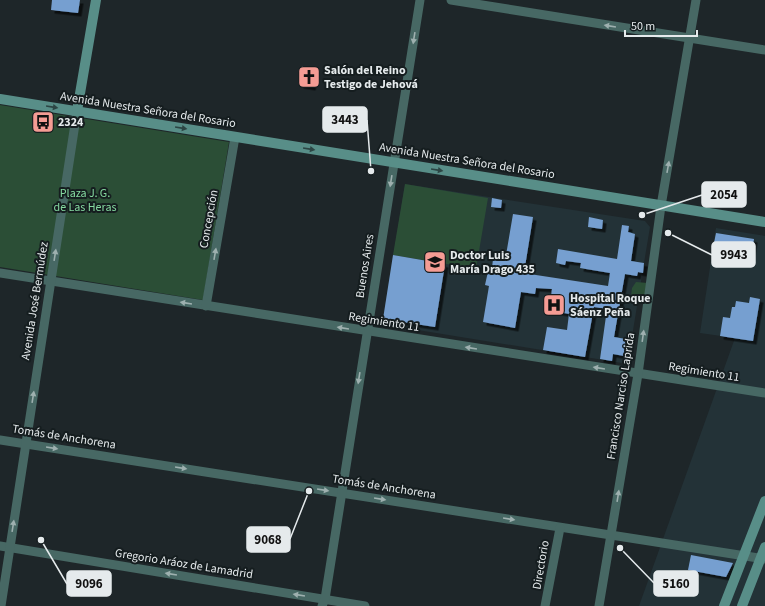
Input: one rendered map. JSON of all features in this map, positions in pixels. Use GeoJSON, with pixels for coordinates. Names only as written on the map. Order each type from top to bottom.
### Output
{"type":"FeatureCollection","features":[{"type":"Feature","properties":{"kind":"street","name":"Avenida José Bermúdez"},"geometry":{"type":"LineString","coordinates":[[1,606],[96,0]]}},
{"type":"Feature","properties":{"kind":"street","name":"Buenos Aires"},"geometry":{"type":"LineString","coordinates":[[323,603],[420,0]]}},
{"type":"Feature","properties":{"kind":"street"},"geometry":{"type":"LineString","coordinates":[[451,0],[765,50]]}},
{"type":"Feature","properties":{"kind":"street","name":"Francisco Narciso Laprida"},"geometry":{"type":"LineString","coordinates":[[599,606],[638,374],[661,206],[696,0]]}},
{"type":"Feature","properties":{"kind":"street","name":"Avenida Nuestra Señora del Rosario"},"geometry":{"type":"LineString","coordinates":[[0,99],[765,222]]}},
{"type":"Feature","properties":{"kind":"street","name":"Concepción"},"geometry":{"type":"LineString","coordinates":[[206,306],[235,137]]}},
{"type":"Feature","properties":{"kind":"street","name":"Regimiento 11"},"geometry":{"type":"LineString","coordinates":[[0,273],[765,393]]}},
{"type":"Feature","properties":{"kind":"street","name":"Tomás de Anchorena"},"geometry":{"type":"LineString","coordinates":[[0,440],[342,492],[560,528],[612,534],[763,558]]}},
{"type":"Feature","properties":{"kind":"street"},"geometry":{"type":"LineString","coordinates":[[724,606],[765,501]]}},
{"type":"Feature","properties":{"kind":"street","name":"Directorio"},"geometry":{"type":"LineString","coordinates":[[546,606],[560,528]]}},
{"type":"Feature","properties":{"kind":"street","name":"Gregorio Aráoz de Lamadrid"},"geometry":{"type":"LineString","coordinates":[[0,546],[323,603],[365,606]]}},
{"type":"Feature","properties":{"kind":"street"},"geometry":{"type":"LineString","coordinates":[[742,606],[763,558],[765,547]]}},
{"type":"Feature","properties":{"kind":"shaded area","name":"Hospital Roque Sáenz Peña"},"geometry":{"type":"Polygon","coordinates":[[[405,184],[645,221],[650,227],[629,355],[622,363],[387,325],[383,319],[405,184]]]}},
{"type":"Feature","properties":{"kind":"shaded area"},"geometry":{"type":"Polygon","coordinates":[[[716,228],[765,236],[765,606],[639,606],[735,338],[700,333],[716,228]]]}},
{"type":"Feature","properties":{"kind":"green space","name":"Plaza J. G. de Las Heras"},"geometry":{"type":"Polygon","coordinates":[[[0,105],[229,142],[203,300],[0,267],[0,105]]]}},
{"type":"Feature","properties":{"kind":"green space"},"geometry":{"type":"Polygon","coordinates":[[[405,184],[488,198],[476,269],[393,255],[405,184]]]}},
{"type":"Feature","properties":{"kind":"green space"},"geometry":{"type":"Polygon","coordinates":[[[636,282],[648,283],[644,304],[636,302],[631,296],[632,288],[636,282]]]}},
{"type":"Feature","properties":{"kind":"building"},"geometry":{"type":"Polygon","coordinates":[[[52,0],[80,0],[78,13],[51,10],[52,0]]]}},
{"type":"Feature","properties":{"kind":"building","name":"Salón del Reino Testigo de Jehová"},"geometry":{"type":"Polygon","coordinates":[[[302,66],[316,69],[312,87],[300,85],[302,66]]]}},
{"type":"Feature","properties":{"kind":"building"},"geometry":{"type":"Polygon","coordinates":[[[492,198],[502,200],[501,208],[491,207],[492,198]]]}},
{"type":"Feature","properties":{"kind":"building"},"geometry":{"type":"Polygon","coordinates":[[[513,214],[533,217],[524,273],[608,286],[610,273],[580,268],[581,263],[566,261],[565,265],[556,263],[558,249],[617,259],[622,225],[629,226],[628,232],[635,234],[631,261],[644,263],[643,273],[638,272],[637,276],[625,274],[614,337],[626,339],[624,356],[613,354],[612,361],[600,359],[607,309],[594,307],[585,357],[543,350],[547,327],[567,330],[569,314],[549,310],[552,289],[536,288],[535,294],[521,292],[515,328],[483,322],[489,286],[485,285],[489,267],[492,268],[493,259],[505,261],[513,214]]]}},
{"type":"Feature","properties":{"kind":"building"},"geometry":{"type":"Polygon","coordinates":[[[589,217],[603,220],[602,229],[588,227],[589,217]]]}},
{"type":"Feature","properties":{"kind":"building"},"geometry":{"type":"Polygon","coordinates":[[[716,233],[754,239],[751,259],[712,253],[716,233]]]}},
{"type":"Feature","properties":{"kind":"building"},"geometry":{"type":"Polygon","coordinates":[[[393,255],[445,264],[435,327],[383,319],[393,255]]]}},
{"type":"Feature","properties":{"kind":"building"},"geometry":{"type":"Polygon","coordinates":[[[750,297],[760,299],[753,341],[720,336],[723,317],[730,318],[732,307],[735,307],[736,301],[749,303],[750,297]]]}},
{"type":"Feature","properties":{"kind":"building"},"geometry":{"type":"Polygon","coordinates":[[[691,555],[733,563],[726,577],[688,570],[691,555]]]}},
{"type":"Feature","properties":{"kind":"place","name":"Salón del Reino Testigo de Jehová"},"geometry":{"type":"Point","coordinates":[309,77]}},
{"type":"Feature","properties":{"kind":"place","name":"2324"},"geometry":{"type":"Point","coordinates":[43,122]}},
{"type":"Feature","properties":{"kind":"place","name":"3443"},"geometry":{"type":"Point","coordinates":[371,171]}},
{"type":"Feature","properties":{"kind":"place","name":"2054"},"geometry":{"type":"Point","coordinates":[642,215]}},
{"type":"Feature","properties":{"kind":"place","name":"9943"},"geometry":{"type":"Point","coordinates":[668,233]}},
{"type":"Feature","properties":{"kind":"place","name":"Doctor Luis María Drago 435"},"geometry":{"type":"Point","coordinates":[435,262]}},
{"type":"Feature","properties":{"kind":"place","name":"Hospital Roque Sáenz Peña"},"geometry":{"type":"Point","coordinates":[554,305]}},
{"type":"Feature","properties":{"kind":"place","name":"9068"},"geometry":{"type":"Point","coordinates":[309,491]}},
{"type":"Feature","properties":{"kind":"place","name":"9096"},"geometry":{"type":"Point","coordinates":[41,540]}},
{"type":"Feature","properties":{"kind":"place","name":"5160"},"geometry":{"type":"Point","coordinates":[620,548]}}]}
